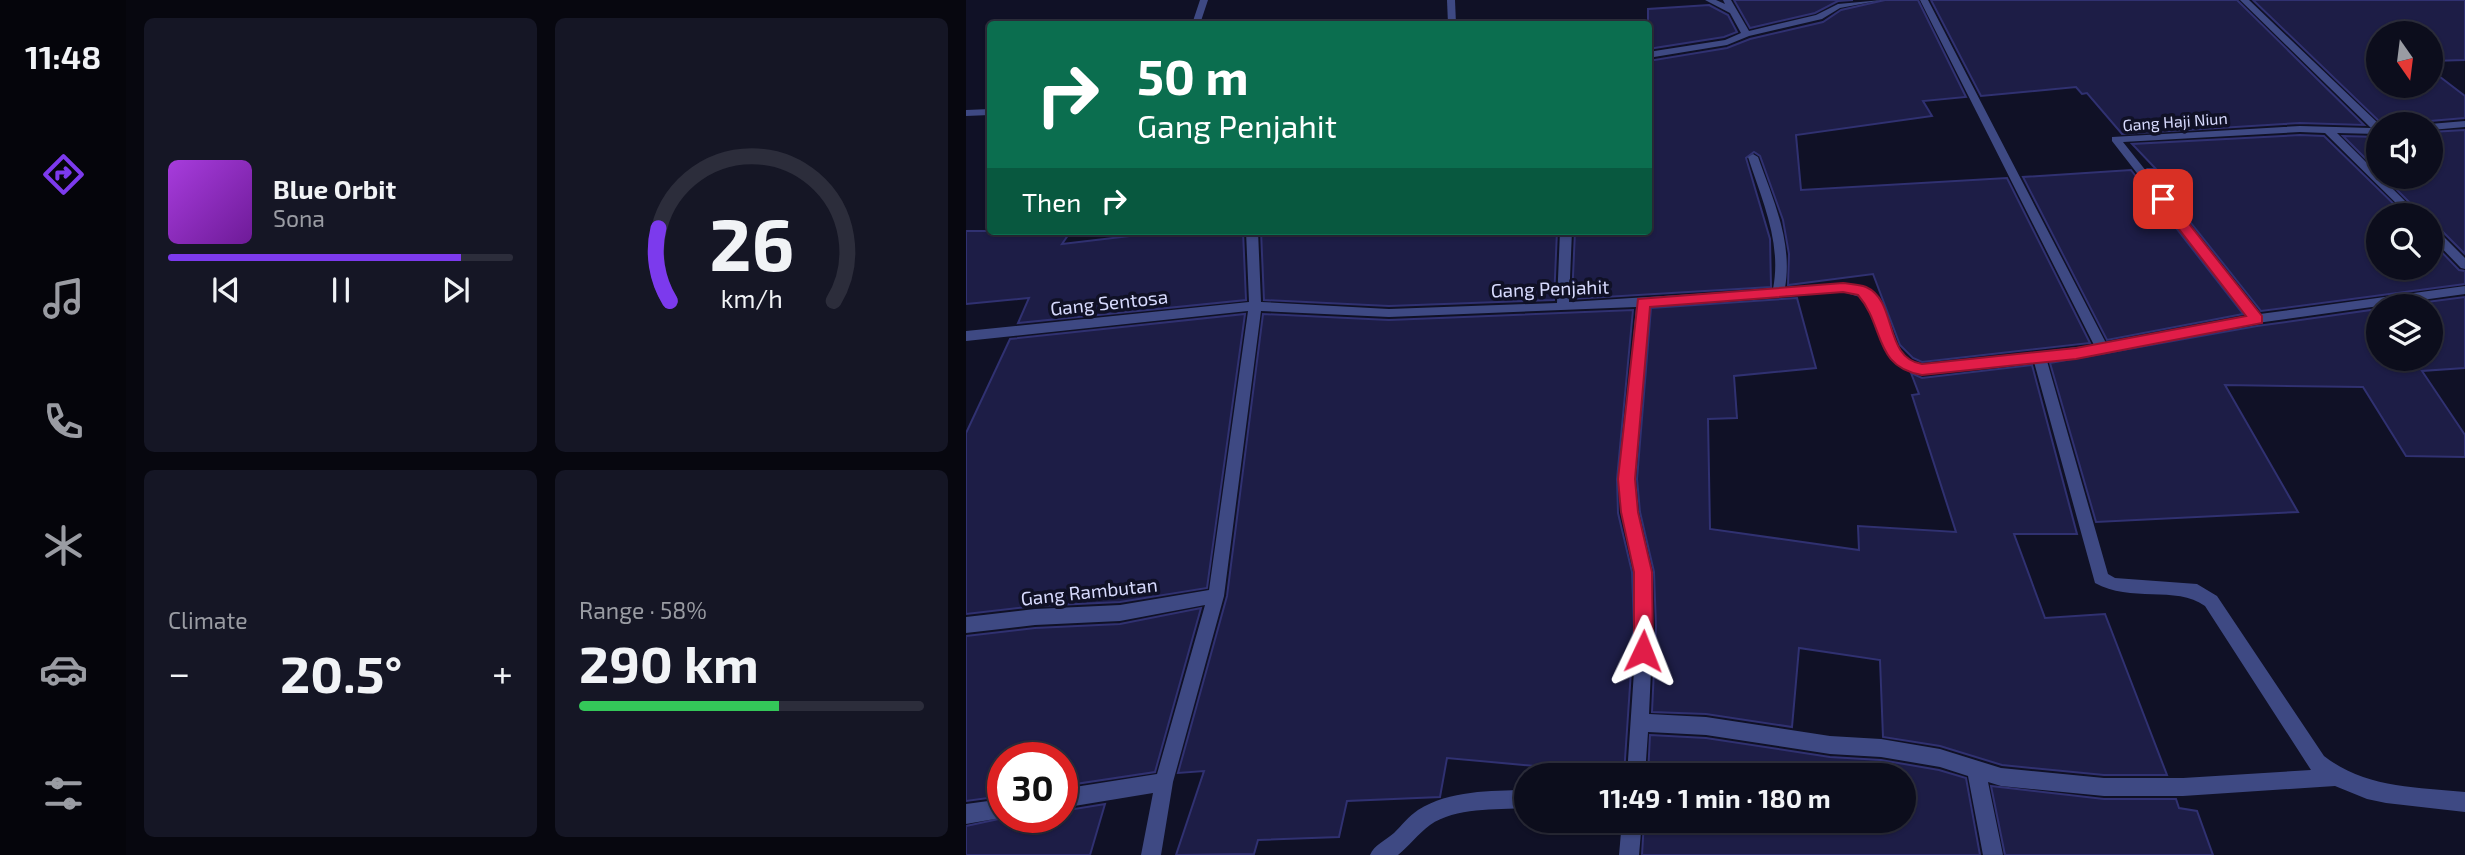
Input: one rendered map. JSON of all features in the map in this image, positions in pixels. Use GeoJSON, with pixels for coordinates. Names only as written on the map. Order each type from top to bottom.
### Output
{"type":"FeatureCollection","features":[{"type":"Feature","properties":{"kind":"street"},"geometry":{"type":"LineString","coordinates":[[1197,21],[1204,0]]}},
{"type":"Feature","properties":{"kind":"street"},"geometry":{"type":"LineString","coordinates":[[1451,0],[1452,21]]}},
{"type":"Feature","properties":{"kind":"street"},"geometry":{"type":"LineString","coordinates":[[1709,0],[1733,11]]}},
{"type":"Feature","properties":{"kind":"street"},"geometry":{"type":"LineString","coordinates":[[1727,0],[1746,34]]}},
{"type":"Feature","properties":{"kind":"street"},"geometry":{"type":"LineString","coordinates":[[1652,54],[1727,42],[1746,34],[1819,17],[1839,6],[1878,0]]}},
{"type":"Feature","properties":{"kind":"street"},"geometry":{"type":"LineString","coordinates":[[1924,0],[2102,348]]}},
{"type":"Feature","properties":{"kind":"street"},"geometry":{"type":"LineString","coordinates":[[2244,0],[2366,118]]}},
{"type":"Feature","properties":{"kind":"street"},"geometry":{"type":"LineString","coordinates":[[966,113],[987,112]]}},
{"type":"Feature","properties":{"kind":"street"},"geometry":{"type":"LineString","coordinates":[[2443,126],[2465,124]]}},
{"type":"Feature","properties":{"kind":"street","name":"Gang Haji Niun"},"geometry":{"type":"LineString","coordinates":[[2257,319],[2116,139],[2300,130],[2366,130]]}},
{"type":"Feature","properties":{"kind":"street"},"geometry":{"type":"LineString","coordinates":[[2329,131],[2402,203]]}},
{"type":"Feature","properties":{"kind":"street"},"geometry":{"type":"LineString","coordinates":[[1753,157],[1779,231],[1784,274],[1778,294]]}},
{"type":"Feature","properties":{"kind":"street"},"geometry":{"type":"LineString","coordinates":[[1151,855],[1164,782],[1216,596],[1255,306],[1252,235]]}},
{"type":"Feature","properties":{"kind":"street"},"geometry":{"type":"LineString","coordinates":[[1563,307],[1566,235]]}},
{"type":"Feature","properties":{"kind":"street"},"geometry":{"type":"LineString","coordinates":[[2443,243],[2465,265]]}},
{"type":"Feature","properties":{"kind":"street","name":"Gang Penjahit"},"geometry":{"type":"LineString","coordinates":[[1255,306],[1389,313],[1563,307],[1843,288],[1863,291],[1873,302],[1896,359],[1907,367],[1922,370],[2102,348],[2257,319],[2465,290]]}},
{"type":"Feature","properties":{"kind":"street"},"geometry":{"type":"LineString","coordinates":[[1637,763],[1645,627],[1643,572],[1629,512],[1627,479],[1643,302]]}},
{"type":"Feature","properties":{"kind":"street","name":"Gang Sentosa"},"geometry":{"type":"LineString","coordinates":[[966,336],[1255,306]]}},
{"type":"Feature","properties":{"kind":"street"},"geometry":{"type":"LineString","coordinates":[[2039,355],[2097,571],[2113,585],[2197,592],[2211,601],[2317,763],[2333,778],[2355,789],[2465,802]]}},
{"type":"Feature","properties":{"kind":"street","name":"Gang Rambutan"},"geometry":{"type":"LineString","coordinates":[[966,625],[1035,617],[1121,613],[1216,596]]}},
{"type":"Feature","properties":{"kind":"street"},"geometry":{"type":"LineString","coordinates":[[1640,723],[1706,726],[1830,745],[1881,748],[1940,758],[2001,777],[2104,787],[2183,787],[2333,778]]}},
{"type":"Feature","properties":{"kind":"street"},"geometry":{"type":"LineString","coordinates":[[1976,768],[1993,855]]}},
{"type":"Feature","properties":{"kind":"street"},"geometry":{"type":"LineString","coordinates":[[1078,796],[1164,782]]}},
{"type":"Feature","properties":{"kind":"street"},"geometry":{"type":"LineString","coordinates":[[1380,855],[1395,847],[1426,816],[1446,807],[1514,800]]}},
{"type":"Feature","properties":{"kind":"street"},"geometry":{"type":"LineString","coordinates":[[966,814],[987,811]]}},
{"type":"Feature","properties":{"kind":"street"},"geometry":{"type":"LineString","coordinates":[[1629,855],[1631,833]]}},
{"type":"Feature","properties":{"kind":"building"},"geometry":{"type":"Polygon","coordinates":[[[1734,0],[1853,0],[1838,1],[1815,13],[1750,28],[1734,0]]]}},
{"type":"Feature","properties":{"kind":"building"},"geometry":{"type":"Polygon","coordinates":[[[1885,0],[1918,0],[1966,97],[1923,101],[1932,116],[1796,135],[1801,190],[2007,178],[2090,343],[1922,362],[1913,358],[1900,345],[1873,274],[1788,285],[1789,254],[1783,220],[1760,156],[1754,152],[1746,158],[1770,239],[1771,287],[1572,299],[1575,235],[1652,235],[1652,60],[1727,48],[1750,39],[1823,22],[1841,10],[1885,0]]]}},
{"type":"Feature","properties":{"kind":"building"},"geometry":{"type":"Polygon","coordinates":[[[1931,0],[2237,0],[2364,125],[2300,123],[2122,134],[2087,93],[2082,94],[2076,87],[1981,96],[1931,0]]]}},
{"type":"Feature","properties":{"kind":"building"},"geometry":{"type":"Polygon","coordinates":[[[2253,0],[2465,0],[2465,60],[2443,61],[2443,21],[2366,21],[2366,98],[2443,98],[2443,79],[2465,96],[2465,118],[2443,120],[2443,112],[2370,112],[2253,0]]]}},
{"type":"Feature","properties":{"kind":"building"},"geometry":{"type":"Polygon","coordinates":[[[1709,5],[1728,15],[1737,32],[1724,37],[1652,48],[1652,21],[1648,21],[1648,9],[1709,5]]]}},
{"type":"Feature","properties":{"kind":"building"},"geometry":{"type":"Polygon","coordinates":[[[2465,130],[2465,254],[2443,232],[2443,203],[2410,203],[2396,189],[2443,189],[2443,131],[2465,130]]]}},
{"type":"Feature","properties":{"kind":"building"},"geometry":{"type":"Polygon","coordinates":[[[2324,136],[2366,177],[2366,189],[2378,189],[2393,203],[2366,203],[2366,280],[2443,280],[2443,253],[2459,270],[2465,271],[2465,284],[2389,294],[2366,294],[2366,297],[2261,311],[2148,169],[2156,169],[2132,144],[2324,136]]]}},
{"type":"Feature","properties":{"kind":"building"},"geometry":{"type":"Polygon","coordinates":[[[2343,136],[2366,137],[2366,159],[2343,136]]]}},
{"type":"Feature","properties":{"kind":"building"},"geometry":{"type":"Polygon","coordinates":[[[2131,170],[2243,314],[2107,340],[2023,177],[2131,170]]]}},
{"type":"Feature","properties":{"kind":"building"},"geometry":{"type":"Polygon","coordinates":[[[966,231],[987,231],[987,235],[1068,235],[1062,244],[1138,235],[1243,235],[1246,300],[1018,323],[1029,298],[966,304],[966,231]]]}},
{"type":"Feature","properties":{"kind":"building"},"geometry":{"type":"Polygon","coordinates":[[[1261,235],[1557,235],[1554,300],[1389,306],[1264,300],[1261,235]]]}},
{"type":"Feature","properties":{"kind":"building"},"geometry":{"type":"Polygon","coordinates":[[[2465,297],[2465,368],[2443,370],[2443,300],[2465,297]]]}},
{"type":"Feature","properties":{"kind":"building"},"geometry":{"type":"Polygon","coordinates":[[[1797,298],[1816,368],[1734,376],[1737,418],[1708,419],[1710,529],[1859,550],[1858,526],[1956,532],[1912,395],[1919,394],[1911,373],[1922,378],[2032,365],[2077,534],[2014,534],[2045,618],[2105,614],[2167,775],[2104,775],[2002,765],[1940,746],[1883,737],[1880,660],[1799,648],[1792,727],[1706,714],[1652,712],[1656,627],[1654,572],[1640,512],[1637,479],[1651,308],[1797,298]]]}},
{"type":"Feature","properties":{"kind":"building"},"geometry":{"type":"Polygon","coordinates":[[[1633,310],[1617,479],[1618,513],[1632,572],[1634,627],[1625,763],[1514,764],[1447,758],[1440,797],[1347,801],[1339,837],[1258,840],[1254,854],[1176,855],[1204,771],[1178,773],[1227,596],[1263,314],[1389,320],[1633,310]]]}},
{"type":"Feature","properties":{"kind":"building"},"geometry":{"type":"Polygon","coordinates":[[[2366,311],[2366,371],[2422,371],[2465,435],[2465,457],[2406,456],[2363,387],[2225,385],[2298,512],[2096,522],[2050,363],[2257,326],[2366,311]]]}},
{"type":"Feature","properties":{"kind":"building"},"geometry":{"type":"Polygon","coordinates":[[[1245,314],[1207,588],[1120,602],[1035,606],[966,614],[966,433],[1010,339],[1245,314]]]}},
{"type":"Feature","properties":{"kind":"building"},"geometry":{"type":"Polygon","coordinates":[[[1201,608],[1155,772],[1078,784],[1078,742],[987,742],[987,798],[966,801],[966,636],[1035,628],[1120,624],[1201,608]]]}},
{"type":"Feature","properties":{"kind":"building"},"geometry":{"type":"Polygon","coordinates":[[[1650,735],[1706,738],[1830,757],[1898,763],[1649,763],[1650,735]]]}},
{"type":"Feature","properties":{"kind":"building"},"geometry":{"type":"Polygon","coordinates":[[[1916,766],[1966,778],[1980,855],[1642,855],[1643,833],[1916,833],[1916,766]]]}},
{"type":"Feature","properties":{"kind":"building"},"geometry":{"type":"Polygon","coordinates":[[[1991,786],[2104,799],[2176,799],[2179,808],[2197,811],[2213,855],[2005,855],[1991,786]]]}},
{"type":"Feature","properties":{"kind":"building"},"geometry":{"type":"Polygon","coordinates":[[[1105,804],[1090,855],[966,855],[966,826],[987,822],[987,833],[1078,833],[1078,808],[1105,804]]]}},
{"type":"Feature","properties":{"kind":"route"},"geometry":{"type":"LineString","coordinates":[[1643,651],[1643,572],[1629,512],[1627,479],[1643,302],[1843,288],[1863,291],[1873,302],[1896,359],[1907,367],[1922,370],[2076,353],[2257,319],[2163,199]]}}]}
